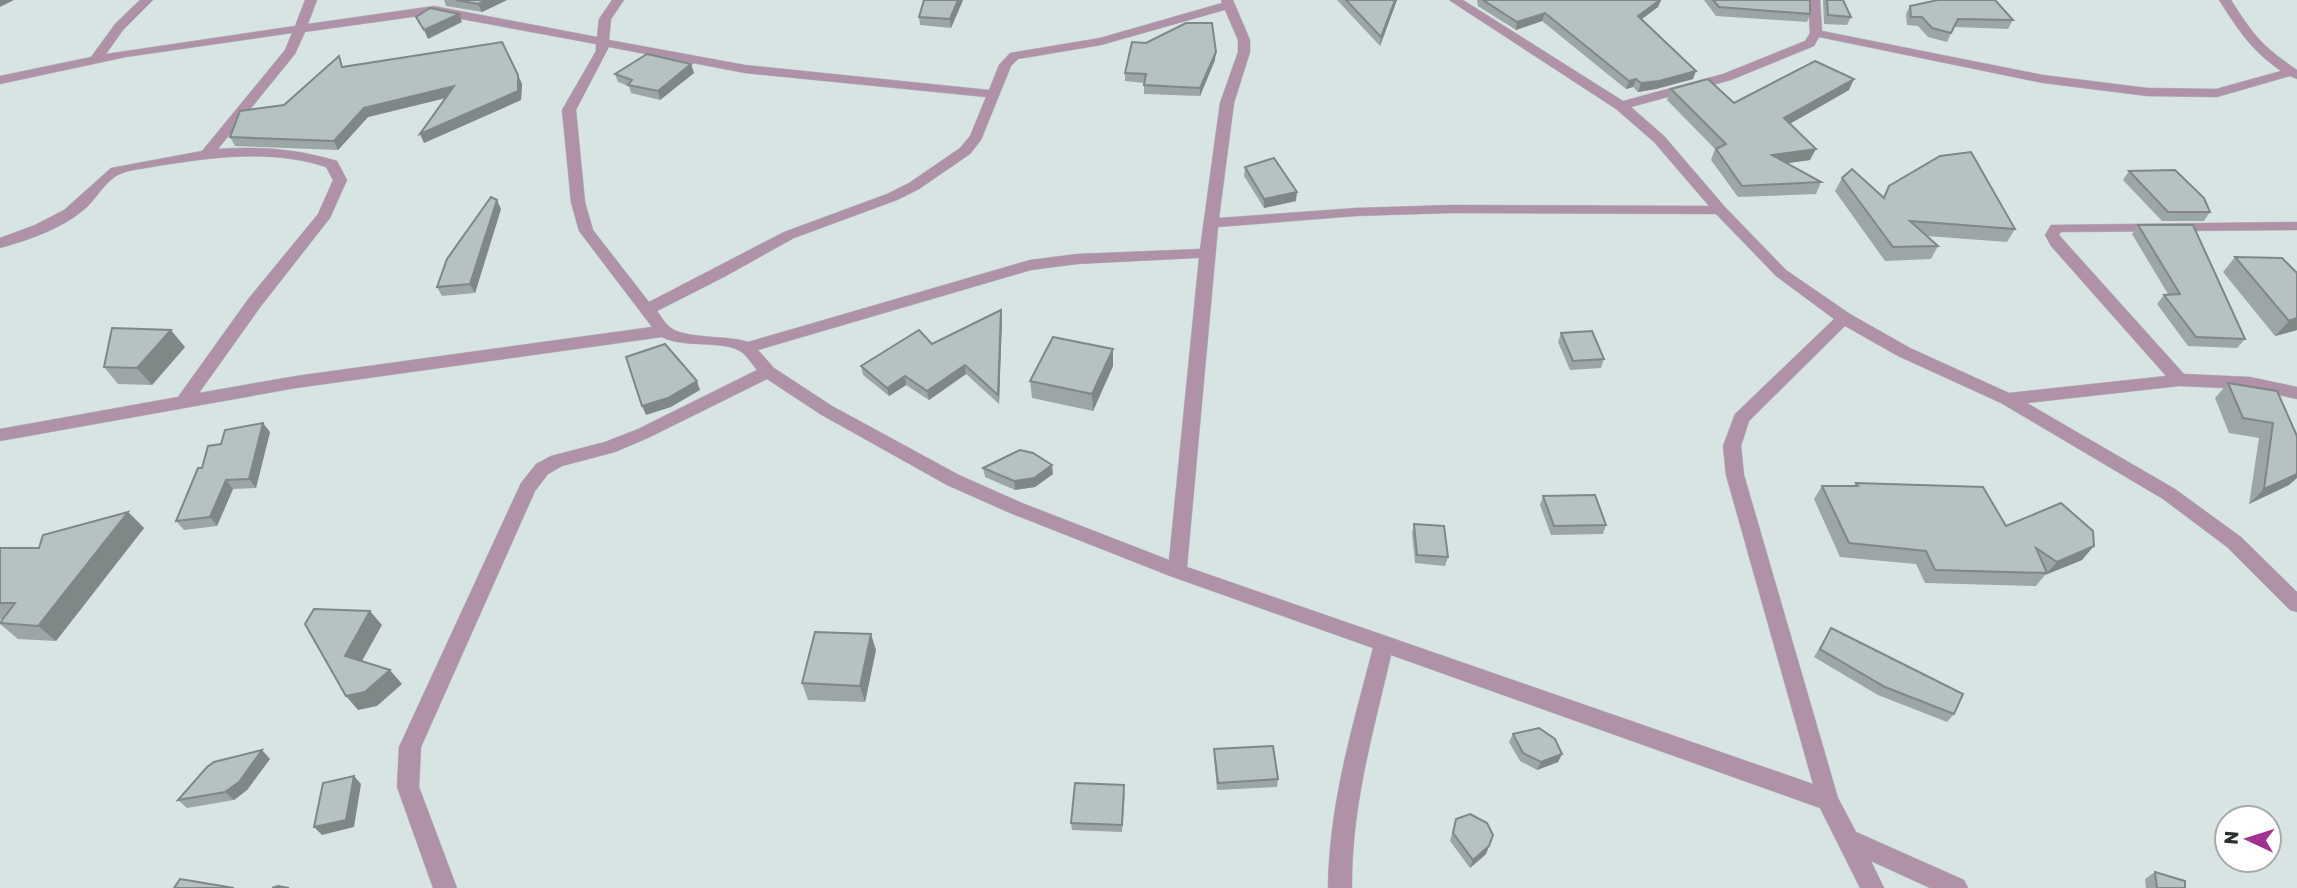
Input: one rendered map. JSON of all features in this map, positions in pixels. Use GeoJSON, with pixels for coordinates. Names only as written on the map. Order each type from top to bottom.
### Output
{"type":"FeatureCollection","features":[{"type":"Feature","properties":{"kind":"street"},"geometry":{"type":"LineString","coordinates":[[96,58],[119,27],[147,0]]}},
{"type":"Feature","properties":{"kind":"street"},"geometry":{"type":"LineString","coordinates":[[208,153],[291,51],[311,0]]}},
{"type":"Feature","properties":{"kind":"street"},"geometry":{"type":"LineString","coordinates":[[618,0],[605,19],[602,51],[569,110],[578,202],[586,231],[664,331],[675,337],[733,343],[747,348],[768,372],[826,410],[953,480],[1177,571],[1828,800]]}},
{"type":"Feature","properties":{"kind":"street"},"geometry":{"type":"LineString","coordinates":[[1455,0],[1621,106],[1659,139],[1720,210],[1781,273],[1844,318],[1904,352],[2007,399],[2196,514],[2234,542],[2297,604]]}},
{"type":"Feature","properties":{"kind":"street"},"geometry":{"type":"LineString","coordinates":[[1621,106],[1685,90],[1751,68],[1810,43],[1816,33],[1814,0]]}},
{"type":"Feature","properties":{"kind":"street"},"geometry":{"type":"LineString","coordinates":[[2225,0],[2247,35],[2261,51],[2294,74]]}},
{"type":"Feature","properties":{"kind":"street"},"geometry":{"type":"LineString","coordinates":[[647,309],[719,274],[789,235],[892,197],[914,186],[965,150],[975,136],[1004,65],[1014,56],[1101,41],[1228,3],[1244,40],[1244,51],[1227,103],[1207,253],[1177,571]]}},
{"type":"Feature","properties":{"kind":"street"},"geometry":{"type":"LineString","coordinates":[[0,80],[96,58],[298,30],[436,5],[745,69],[992,94]]}},
{"type":"Feature","properties":{"kind":"street"},"geometry":{"type":"LineString","coordinates":[[1816,33],[2043,79],[2147,92],[2217,93],[2294,74]]}},
{"type":"Feature","properties":{"kind":"street"},"geometry":{"type":"LineString","coordinates":[[0,243],[41,227],[76,208],[95,192],[107,177],[120,169],[208,153],[251,151],[314,157],[332,164],[340,180],[325,215],[255,302],[183,403]]}},
{"type":"Feature","properties":{"kind":"street"},"geometry":{"type":"LineString","coordinates":[[1211,223],[1356,212],[1452,209],[1720,210]]}},
{"type":"Feature","properties":{"kind":"street"},"geometry":{"type":"LineString","coordinates":[[2179,380],[2056,243],[2052,235],[2056,228],[2297,226]]}},
{"type":"Feature","properties":{"kind":"street"},"geometry":{"type":"LineString","coordinates":[[747,348],[1030,265],[1077,259],[1207,253]]}},
{"type":"Feature","properties":{"kind":"street"},"geometry":{"type":"LineString","coordinates":[[1844,318],[1741,418],[1732,446],[1735,475],[1828,800],[1872,888]]}},
{"type":"Feature","properties":{"kind":"street"},"geometry":{"type":"LineString","coordinates":[[0,435],[296,382],[664,331]]}},
{"type":"Feature","properties":{"kind":"street"},"geometry":{"type":"LineString","coordinates":[[445,888],[408,787],[410,747],[527,488],[542,469],[557,461],[608,447],[644,433],[768,372]]}},
{"type":"Feature","properties":{"kind":"street"},"geometry":{"type":"LineString","coordinates":[[2007,399],[2179,380],[2250,383],[2297,393]]}},
{"type":"Feature","properties":{"kind":"street"},"geometry":{"type":"LineString","coordinates":[[1340,888],[1338,855],[1344,811],[1384,644]]}},
{"type":"Feature","properties":{"kind":"street"},"geometry":{"type":"LineString","coordinates":[[1847,839],[1956,888]]}},
{"type":"Feature","properties":{"kind":"building"},"geometry":{"type":"Polygon","coordinates":[[[456,0],[487,0],[478,4],[456,0]]]}},
{"type":"Feature","properties":{"kind":"building"},"geometry":{"type":"Polygon","coordinates":[[[924,0],[958,0],[950,19],[919,17],[924,0]]]}},
{"type":"Feature","properties":{"kind":"building"},"geometry":{"type":"Polygon","coordinates":[[[1346,0],[1395,0],[1381,37],[1346,0]]]}},
{"type":"Feature","properties":{"kind":"building"},"geometry":{"type":"Polygon","coordinates":[[[1483,0],[1660,0],[1638,16],[1696,71],[1659,81],[1629,81],[1545,13],[1517,22],[1483,0]]]}},
{"type":"Feature","properties":{"kind":"building"},"geometry":{"type":"Polygon","coordinates":[[[1713,0],[1810,0],[1810,14],[1719,7],[1713,0]]]}},
{"type":"Feature","properties":{"kind":"building"},"geometry":{"type":"Polygon","coordinates":[[[1827,0],[1843,0],[1851,17],[1828,15],[1827,0]]]}},
{"type":"Feature","properties":{"kind":"building"},"geometry":{"type":"Polygon","coordinates":[[[1938,0],[1995,0],[2013,20],[1958,19],[1951,33],[1932,28],[1922,17],[1911,17],[1910,6],[1938,0]]]}},
{"type":"Feature","properties":{"kind":"building"},"geometry":{"type":"Polygon","coordinates":[[[430,8],[459,14],[424,30],[416,17],[430,8]]]}},
{"type":"Feature","properties":{"kind":"building"},"geometry":{"type":"Polygon","coordinates":[[[1186,23],[1212,23],[1216,52],[1200,88],[1144,85],[1146,74],[1125,73],[1132,42],[1146,43],[1186,23]]]}},
{"type":"Feature","properties":{"kind":"building"},"geometry":{"type":"Polygon","coordinates":[[[502,42],[518,75],[518,91],[420,134],[454,86],[364,108],[334,141],[230,137],[240,111],[284,105],[339,56],[342,67],[502,42]]]}},
{"type":"Feature","properties":{"kind":"building"},"geometry":{"type":"Polygon","coordinates":[[[647,54],[691,64],[658,91],[628,85],[632,80],[615,74],[647,54]]]}},
{"type":"Feature","properties":{"kind":"building"},"geometry":{"type":"Polygon","coordinates":[[[1815,61],[1854,79],[1784,118],[1816,149],[1772,155],[1821,182],[1742,186],[1716,149],[1726,144],[1671,89],[1708,79],[1734,103],[1815,61]]]}},
{"type":"Feature","properties":{"kind":"building"},"geometry":{"type":"Polygon","coordinates":[[[1971,152],[2015,229],[1910,221],[1938,246],[1893,247],[1842,178],[1852,169],[1884,198],[1889,186],[1940,156],[1971,152]]]}},
{"type":"Feature","properties":{"kind":"building"},"geometry":{"type":"Polygon","coordinates":[[[1274,158],[1297,192],[1264,199],[1245,167],[1274,158]]]}},
{"type":"Feature","properties":{"kind":"building"},"geometry":{"type":"Polygon","coordinates":[[[2175,170],[2204,198],[2210,212],[2168,212],[2129,171],[2175,170]]]}},
{"type":"Feature","properties":{"kind":"building"},"geometry":{"type":"Polygon","coordinates":[[[491,197],[497,200],[470,284],[437,287],[447,259],[491,197]]]}},
{"type":"Feature","properties":{"kind":"building"},"geometry":{"type":"Polygon","coordinates":[[[2138,225],[2193,225],[2245,339],[2196,337],[2164,295],[2180,294],[2138,225]]]}},
{"type":"Feature","properties":{"kind":"building"},"geometry":{"type":"Polygon","coordinates":[[[2235,257],[2282,258],[2297,273],[2297,318],[2289,321],[2235,257]]]}},
{"type":"Feature","properties":{"kind":"building"},"geometry":{"type":"Polygon","coordinates":[[[1001,310],[998,395],[965,365],[927,391],[905,376],[887,388],[861,366],[919,330],[932,344],[1001,310]]]}},
{"type":"Feature","properties":{"kind":"building"},"geometry":{"type":"Polygon","coordinates":[[[112,328],[171,330],[137,368],[104,367],[112,328]]]}},
{"type":"Feature","properties":{"kind":"building"},"geometry":{"type":"Polygon","coordinates":[[[1592,331],[1604,359],[1573,361],[1561,333],[1592,331]]]}},
{"type":"Feature","properties":{"kind":"building"},"geometry":{"type":"Polygon","coordinates":[[[1053,337],[1113,349],[1092,394],[1030,381],[1053,337]]]}},
{"type":"Feature","properties":{"kind":"building"},"geometry":{"type":"Polygon","coordinates":[[[665,344],[697,381],[668,398],[642,406],[626,357],[665,344]]]}},
{"type":"Feature","properties":{"kind":"building"},"geometry":{"type":"Polygon","coordinates":[[[2228,383],[2277,391],[2297,436],[2297,474],[2264,489],[2273,423],[2243,418],[2228,383]]]}},
{"type":"Feature","properties":{"kind":"building"},"geometry":{"type":"Polygon","coordinates":[[[263,423],[249,479],[226,480],[210,517],[176,521],[198,468],[202,468],[208,446],[221,444],[225,430],[263,423]]]}},
{"type":"Feature","properties":{"kind":"building"},"geometry":{"type":"Polygon","coordinates":[[[1020,450],[1033,453],[1052,465],[1034,478],[1014,481],[983,468],[1020,450]]]}},
{"type":"Feature","properties":{"kind":"building"},"geometry":{"type":"Polygon","coordinates":[[[1856,483],[1983,487],[2006,526],[2061,503],[2093,531],[2094,546],[2057,562],[2036,548],[2047,573],[1935,570],[1926,551],[1849,543],[1822,486],[1858,486],[1856,483]]]}},
{"type":"Feature","properties":{"kind":"building"},"geometry":{"type":"Polygon","coordinates":[[[1595,495],[1606,525],[1554,526],[1543,496],[1595,495]]]}},
{"type":"Feature","properties":{"kind":"building"},"geometry":{"type":"Polygon","coordinates":[[[128,512],[38,626],[0,623],[15,603],[0,603],[0,548],[39,548],[43,535],[128,512]]]}},
{"type":"Feature","properties":{"kind":"building"},"geometry":{"type":"Polygon","coordinates":[[[1414,524],[1444,526],[1448,557],[1417,555],[1414,524]]]}},
{"type":"Feature","properties":{"kind":"building"},"geometry":{"type":"Polygon","coordinates":[[[314,609],[370,611],[345,656],[390,670],[365,692],[346,696],[305,624],[314,609]]]}},
{"type":"Feature","properties":{"kind":"building"},"geometry":{"type":"Polygon","coordinates":[[[1831,628],[1963,694],[1954,714],[1885,687],[1820,649],[1831,628]]]}},
{"type":"Feature","properties":{"kind":"building"},"geometry":{"type":"Polygon","coordinates":[[[815,632],[871,634],[860,686],[802,683],[815,632]]]}},
{"type":"Feature","properties":{"kind":"building"},"geometry":{"type":"Polygon","coordinates":[[[1539,728],[1555,739],[1562,754],[1541,762],[1523,753],[1513,734],[1539,728]]]}},
{"type":"Feature","properties":{"kind":"building"},"geometry":{"type":"Polygon","coordinates":[[[1273,746],[1278,779],[1218,783],[1214,749],[1273,746]]]}},
{"type":"Feature","properties":{"kind":"building"},"geometry":{"type":"Polygon","coordinates":[[[262,750],[239,782],[225,792],[178,800],[214,762],[262,750]]]}},
{"type":"Feature","properties":{"kind":"building"},"geometry":{"type":"Polygon","coordinates":[[[354,776],[346,820],[314,827],[323,783],[354,776]]]}},
{"type":"Feature","properties":{"kind":"building"},"geometry":{"type":"Polygon","coordinates":[[[1075,783],[1124,785],[1122,825],[1071,823],[1075,783]]]}},
{"type":"Feature","properties":{"kind":"building"},"geometry":{"type":"Polygon","coordinates":[[[1470,814],[1487,823],[1493,835],[1489,846],[1473,860],[1453,833],[1456,819],[1470,814]]]}},
{"type":"Feature","properties":{"kind":"building"},"geometry":{"type":"Polygon","coordinates":[[[2155,872],[2185,881],[2185,888],[2157,888],[2155,872]]]}},
{"type":"Feature","properties":{"kind":"building"},"geometry":{"type":"Polygon","coordinates":[[[180,879],[234,888],[174,888],[180,879]]]}}]}
